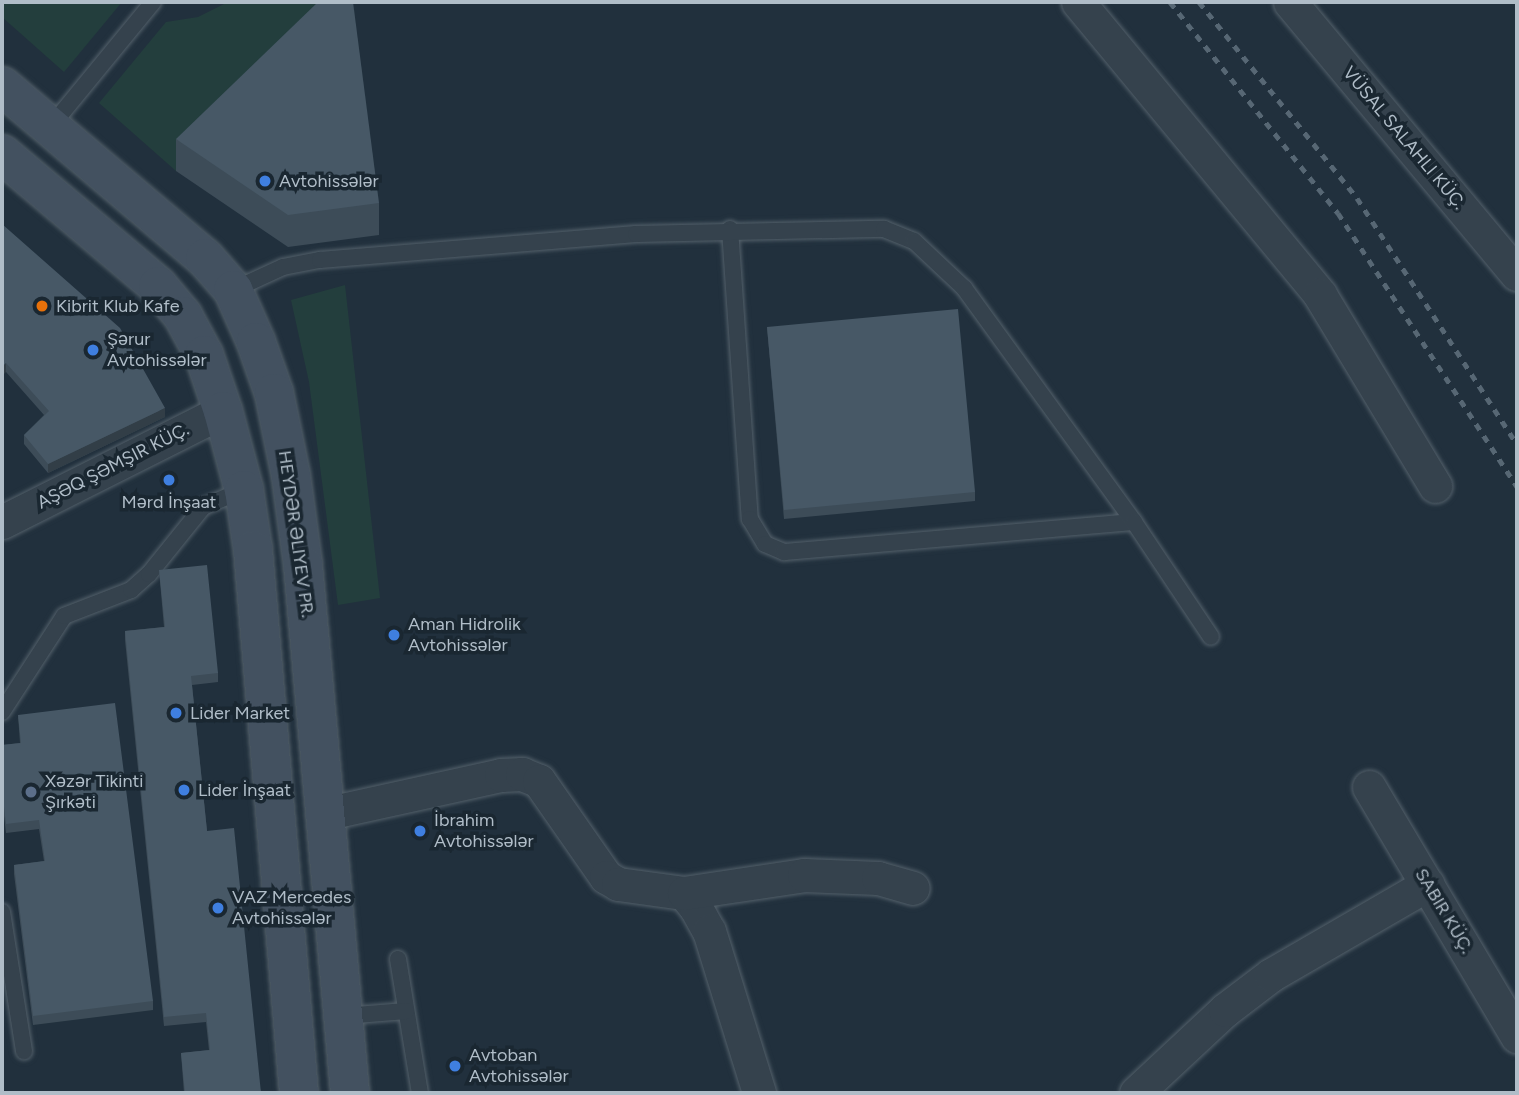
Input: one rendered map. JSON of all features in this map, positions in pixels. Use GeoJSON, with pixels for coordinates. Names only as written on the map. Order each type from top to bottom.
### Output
{"type":"FeatureCollection","features":[{"type":"Feature","properties":{"kind":"main road","name":"HEYDƏR ƏLIYEV PR."},"geometry":{"type":"LineString","coordinates":[[2,86],[52,125],[205,257],[233,290],[274,393],[291,476],[328,813],[349,1093]]}},
{"type":"Feature","properties":{"kind":"main road"},"geometry":{"type":"LineString","coordinates":[[52,125],[9,160],[158,286],[183,316],[204,355],[223,411],[244,490],[259,606],[299,1093]]}},
{"type":"Feature","properties":{"kind":"street"},"geometry":{"type":"LineString","coordinates":[[1078,2],[1313,285],[1435,486]]}},
{"type":"Feature","properties":{"kind":"street"},"geometry":{"type":"LineString","coordinates":[[1290,2],[1517,274]]}},
{"type":"Feature","properties":{"kind":"street","name":"AŞƏQ ŞƏMŞIR KÜÇ."},"geometry":{"type":"LineString","coordinates":[[2,522],[223,411]]}},
{"type":"Feature","properties":{"kind":"street"},"geometry":{"type":"LineString","coordinates":[[328,813],[522,774],[539,781],[606,877],[618,884],[684,893],[740,881],[804,875],[878,878],[913,888]]}},
{"type":"Feature","properties":{"kind":"street","name":"SABIR KÜÇ."},"geometry":{"type":"LineString","coordinates":[[1369,788],[1429,884],[1517,1036]]}},
{"type":"Feature","properties":{"kind":"street"},"geometry":{"type":"LineString","coordinates":[[1136,1093],[1226,1010],[1271,975],[1429,884]]}},
{"type":"Feature","properties":{"kind":"street"},"geometry":{"type":"LineString","coordinates":[[684,893],[709,931],[755,1092]]}},
{"type":"Feature","properties":{"kind":"lane"},"geometry":{"type":"LineString","coordinates":[[52,125],[153,2]]}},
{"type":"Feature","properties":{"kind":"lane"},"geometry":{"type":"LineString","coordinates":[[233,290],[283,267],[320,260],[730,229],[855,226],[884,229],[914,241],[964,288],[1135,522],[1211,637]]}},
{"type":"Feature","properties":{"kind":"lane"},"geometry":{"type":"LineString","coordinates":[[730,229],[750,519],[765,544],[784,552],[1135,522]]}},
{"type":"Feature","properties":{"kind":"lane"},"geometry":{"type":"LineString","coordinates":[[2,712],[64,616],[131,590],[203,507],[244,490]]}},
{"type":"Feature","properties":{"kind":"lane"},"geometry":{"type":"LineString","coordinates":[[2,912],[24,1051]]}},
{"type":"Feature","properties":{"kind":"lane"},"geometry":{"type":"LineString","coordinates":[[398,959],[420,1093]]}},
{"type":"Feature","properties":{"kind":"lane"},"geometry":{"type":"LineString","coordinates":[[344,1016],[406,1010]]}},
{"type":"Feature","properties":{"kind":"green space"},"geometry":{"type":"Polygon","coordinates":[[[2,2],[122,2],[64,72],[2,17],[2,2]]]}},
{"type":"Feature","properties":{"kind":"green space"},"geometry":{"type":"Polygon","coordinates":[[[228,2],[351,2],[176,171],[99,103],[166,22],[198,17],[228,2]]]}},
{"type":"Feature","properties":{"kind":"green space"},"geometry":{"type":"Polygon","coordinates":[[[345,285],[380,598],[338,605],[309,382],[291,300],[345,285]]]}},
{"type":"Feature","properties":{"kind":"building"},"geometry":{"type":"Polygon","coordinates":[[[318,2],[353,2],[379,203],[288,215],[176,139],[318,2]]]}},
{"type":"Feature","properties":{"kind":"building"},"geometry":{"type":"Polygon","coordinates":[[[2,224],[120,328],[165,408],[48,464],[24,435],[49,411],[6,363],[2,367],[2,224]]]}},
{"type":"Feature","properties":{"kind":"building"},"geometry":{"type":"Polygon","coordinates":[[[958,309],[975,492],[784,510],[767,327],[958,309]]]}},
{"type":"Feature","properties":{"kind":"building"},"geometry":{"type":"Polygon","coordinates":[[[207,565],[218,673],[191,676],[207,831],[234,828],[261,1093],[185,1093],[181,1053],[210,1050],[206,1013],[164,1017],[125,631],[165,627],[159,570],[207,565]]]}},
{"type":"Feature","properties":{"kind":"building"},"geometry":{"type":"Polygon","coordinates":[[[115,703],[153,1001],[33,1016],[14,865],[45,861],[39,820],[6,824],[2,790],[2,745],[21,743],[18,715],[115,703]]]}},
{"type":"Feature","properties":{"kind":"railway"},"geometry":{"type":"LineString","coordinates":[[1170,2],[1338,213],[1517,487]]}},
{"type":"Feature","properties":{"kind":"railway"},"geometry":{"type":"LineString","coordinates":[[1199,2],[1357,198],[1517,444]]}},
{"type":"Feature","properties":{"kind":"place","name":"Avtohissələr"},"geometry":{"type":"Point","coordinates":[265,181]}},
{"type":"Feature","properties":{"kind":"place","name":"Kibrit Klub Kafe"},"geometry":{"type":"Point","coordinates":[42,306]}},
{"type":"Feature","properties":{"kind":"place","name":"Şərur Avtohissələr"},"geometry":{"type":"Point","coordinates":[93,350]}},
{"type":"Feature","properties":{"kind":"place","name":"Mərd İnşaat"},"geometry":{"type":"Point","coordinates":[169,480]}},
{"type":"Feature","properties":{"kind":"place","name":"Aman Hidrolik Avtohissələr"},"geometry":{"type":"Point","coordinates":[394,635]}},
{"type":"Feature","properties":{"kind":"place","name":"Lider Market"},"geometry":{"type":"Point","coordinates":[176,713]}},
{"type":"Feature","properties":{"kind":"place","name":"Lider İnşaat"},"geometry":{"type":"Point","coordinates":[184,790]}},
{"type":"Feature","properties":{"kind":"place","name":"Xəzər Tikinti Şırkəti"},"geometry":{"type":"Point","coordinates":[31,792]}},
{"type":"Feature","properties":{"kind":"place","name":"İbrahim Avtohissələr"},"geometry":{"type":"Point","coordinates":[420,831]}},
{"type":"Feature","properties":{"kind":"place","name":"VAZ Mercedes Avtohissələr"},"geometry":{"type":"Point","coordinates":[218,908]}},
{"type":"Feature","properties":{"kind":"place","name":"Avtoban Avtohissələr"},"geometry":{"type":"Point","coordinates":[455,1066]}}]}
